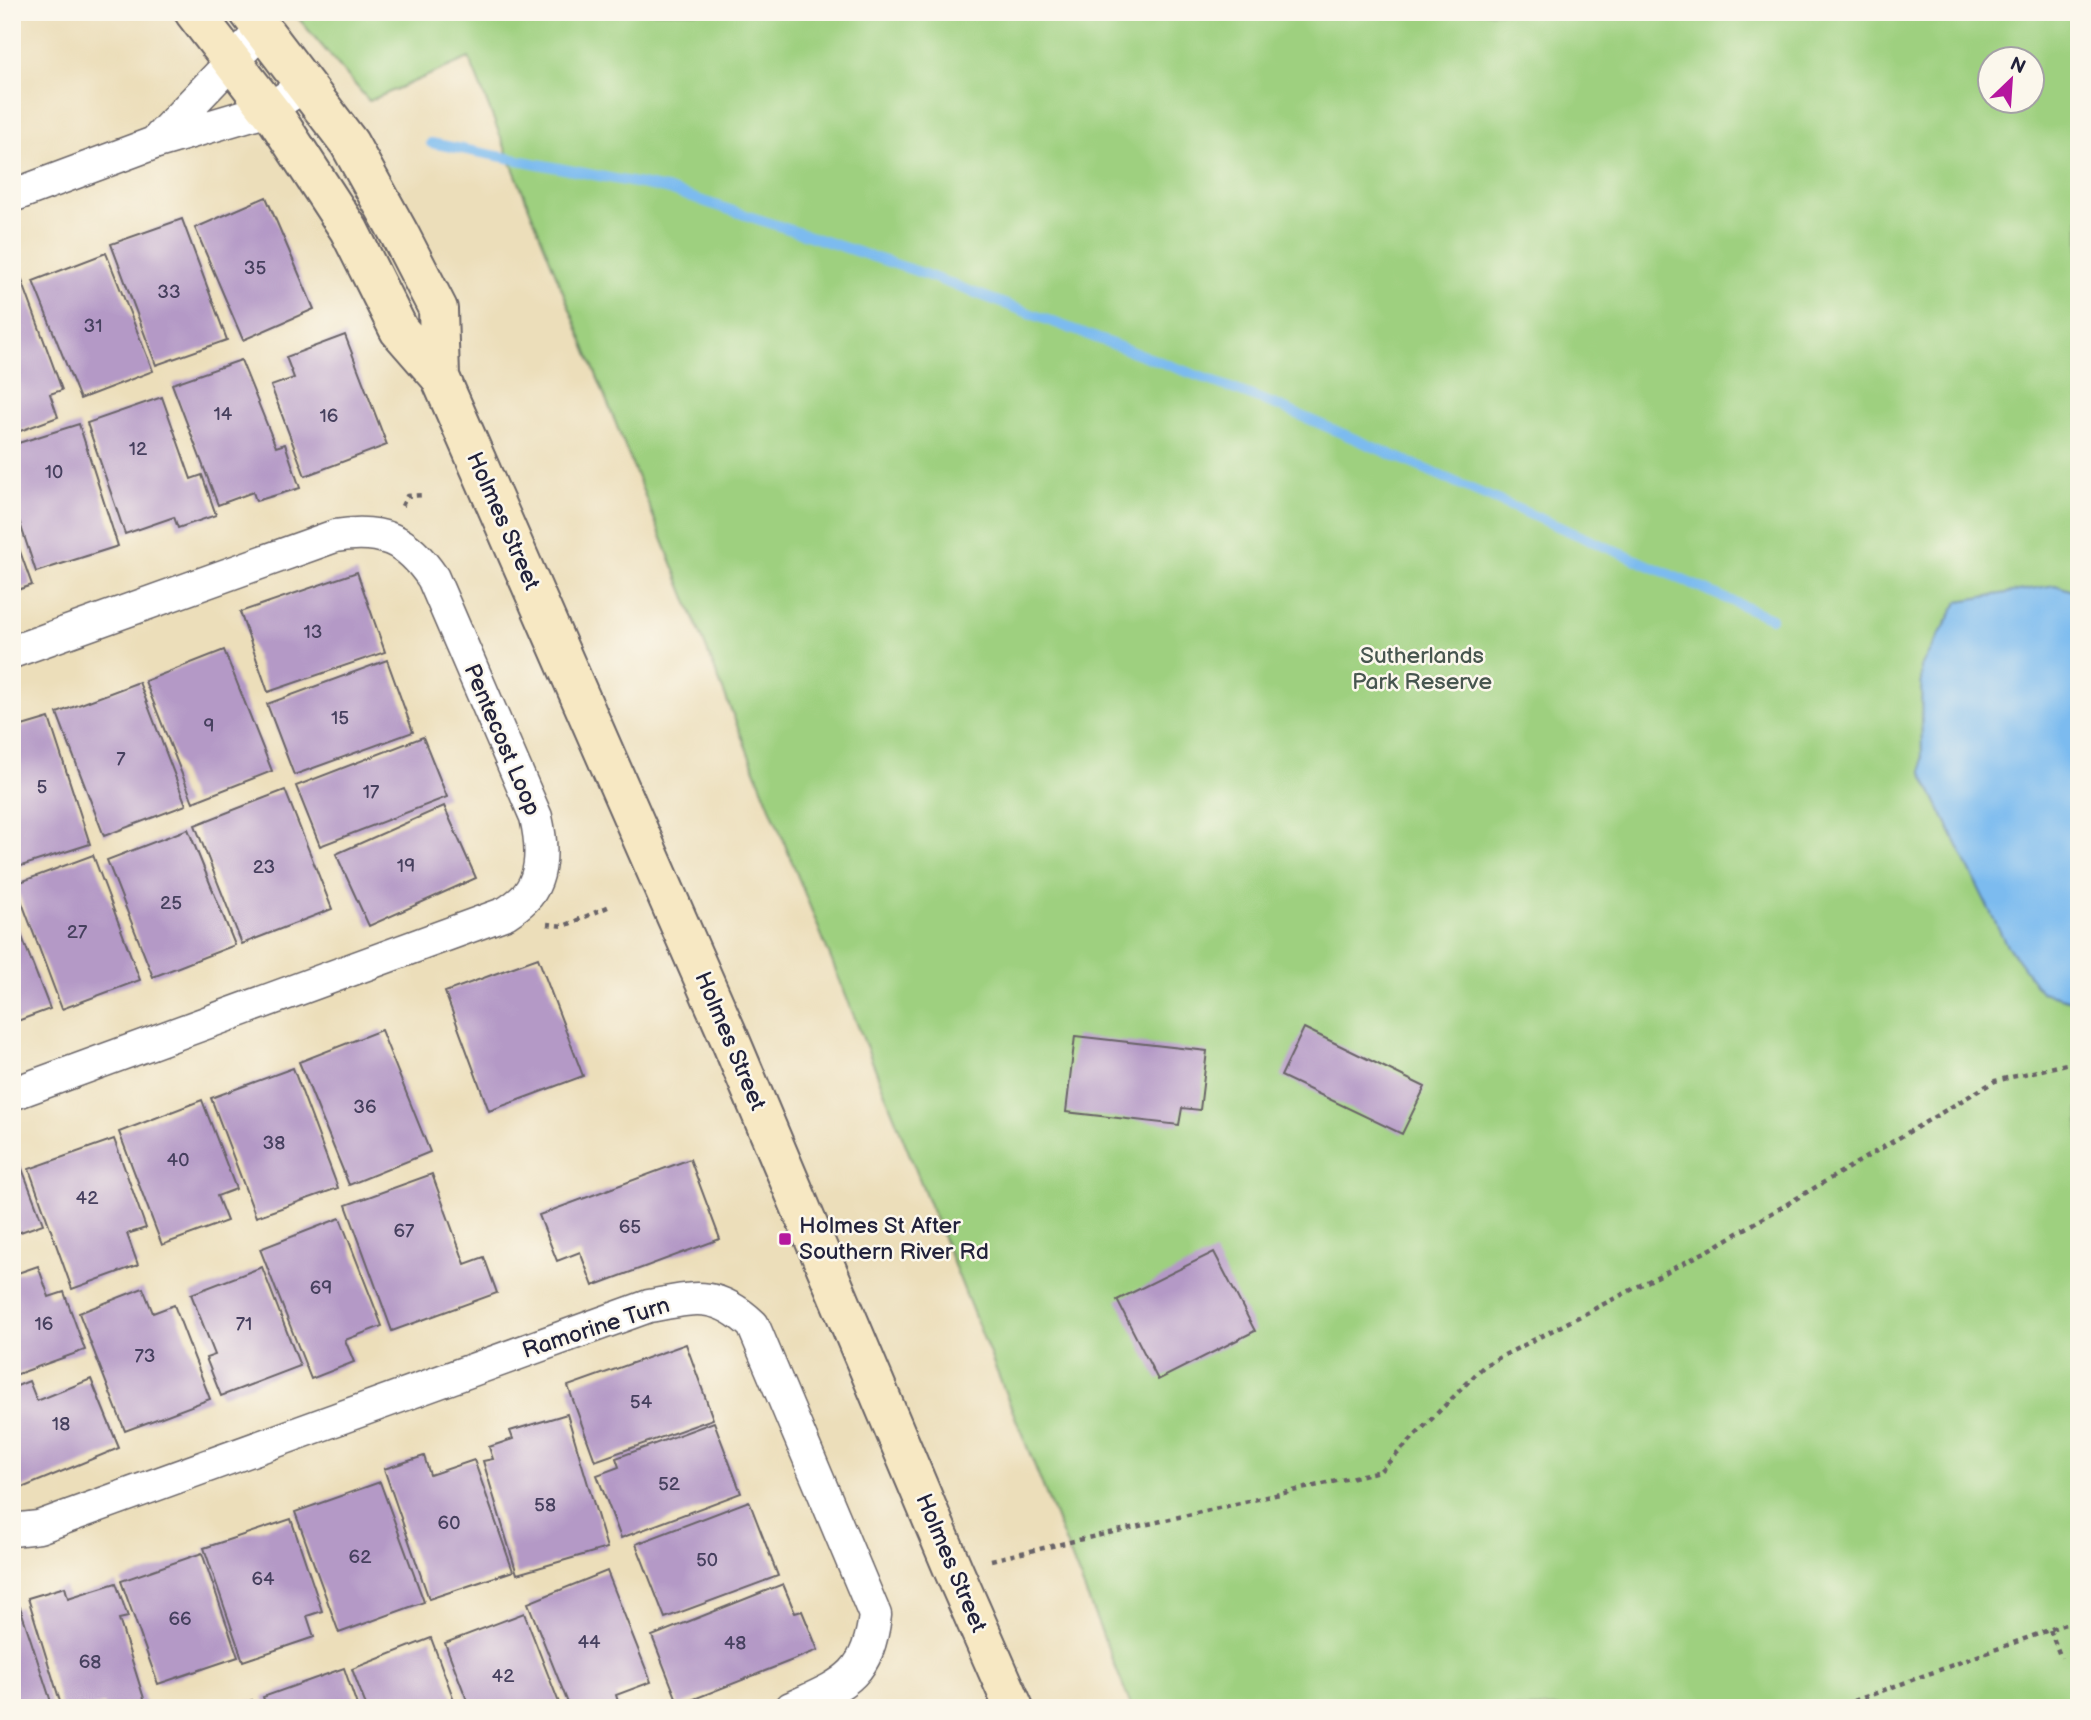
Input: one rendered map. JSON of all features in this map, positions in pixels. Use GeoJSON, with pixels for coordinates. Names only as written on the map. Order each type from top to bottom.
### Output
{"type":"FeatureCollection","features":[{"type":"Feature","properties":{"kind":"main road","name":"Holmes Street"},"geometry":{"type":"LineString","coordinates":[[194,12],[269,109],[349,230],[399,330],[440,377],[731,1042],[1014,1708]]}},
{"type":"Feature","properties":{"kind":"main road","name":"Holmes Street"},"geometry":{"type":"LineString","coordinates":[[255,21],[349,142],[438,309],[440,377]]}},
{"type":"Feature","properties":{"kind":"street"},"geometry":{"type":"LineString","coordinates":[[154,143],[210,86],[231,60],[255,21]]}},
{"type":"Feature","properties":{"kind":"street"},"geometry":{"type":"LineString","coordinates":[[12,196],[154,143],[269,109],[305,85]]}},
{"type":"Feature","properties":{"kind":"street","name":"Pentecost Loop"},"geometry":{"type":"LineString","coordinates":[[12,653],[335,536],[358,532],[390,538],[409,548],[433,578],[536,817],[541,837],[541,859],[534,881],[525,898],[506,913],[12,1094]]}},
{"type":"Feature","properties":{"kind":"street","name":"Ramorine Turn"},"geometry":{"type":"LineString","coordinates":[[12,1530],[39,1527],[649,1306],[694,1298],[715,1301],[738,1311],[753,1325],[875,1615],[872,1640],[851,1677],[829,1691],[791,1708]]}},
{"type":"Feature","properties":{"kind":"path"},"geometry":{"type":"LineString","coordinates":[[401,509],[407,496],[423,495]]}},
{"type":"Feature","properties":{"kind":"path"},"geometry":{"type":"LineString","coordinates":[[540,922],[564,926],[610,906]]}},
{"type":"Feature","properties":{"kind":"path"},"geometry":{"type":"LineString","coordinates":[[953,1569],[1380,1471],[1485,1365],[1711,1249],[1995,1081],[2079,1061]]}},
{"type":"Feature","properties":{"kind":"path"},"geometry":{"type":"LineString","coordinates":[[1835,1708],[2079,1619]]}},
{"type":"Feature","properties":{"kind":"path"},"geometry":{"type":"LineString","coordinates":[[2050,1630],[2061,1658]]}},
{"type":"Feature","properties":{"kind":"green space","name":"Sutherlands Park Reserve"},"geometry":{"type":"Polygon","coordinates":[[[293,12],[2079,12],[2079,1708],[1132,1708],[469,58],[369,101],[293,12]]]}},
{"type":"Feature","properties":{"kind":"water"},"geometry":{"type":"Polygon","coordinates":[[[2055,585],[2079,593],[2079,1002],[2041,992],[2006,944],[1922,773],[1921,666],[1959,601],[2055,585]]]}},
{"type":"Feature","properties":{"kind":"building"},"geometry":{"type":"Polygon","coordinates":[[[266,197],[314,309],[243,340],[195,228],[266,197]]]}},
{"type":"Feature","properties":{"kind":"building"},"geometry":{"type":"Polygon","coordinates":[[[182,219],[227,340],[156,365],[111,244],[182,219]]]}},
{"type":"Feature","properties":{"kind":"building"},"geometry":{"type":"Polygon","coordinates":[[[106,253],[153,371],[80,399],[33,281],[106,253]]]}},
{"type":"Feature","properties":{"kind":"building"},"geometry":{"type":"Polygon","coordinates":[[[17,267],[62,390],[50,394],[58,417],[12,434],[12,269],[17,267]]]}},
{"type":"Feature","properties":{"kind":"building"},"geometry":{"type":"Polygon","coordinates":[[[345,335],[387,445],[305,476],[271,386],[294,378],[286,357],[345,335]]]}},
{"type":"Feature","properties":{"kind":"building"},"geometry":{"type":"Polygon","coordinates":[[[241,360],[276,447],[285,444],[300,488],[256,501],[253,492],[218,505],[172,384],[241,360]]]}},
{"type":"Feature","properties":{"kind":"building"},"geometry":{"type":"Polygon","coordinates":[[[162,397],[191,479],[202,475],[216,515],[178,528],[174,517],[125,534],[87,423],[162,397]]]}},
{"type":"Feature","properties":{"kind":"building"},"geometry":{"type":"Polygon","coordinates":[[[79,424],[118,546],[36,572],[12,499],[12,445],[79,424]]]}},
{"type":"Feature","properties":{"kind":"building"},"geometry":{"type":"Polygon","coordinates":[[[12,529],[32,585],[12,592],[12,529]]]}},
{"type":"Feature","properties":{"kind":"building"},"geometry":{"type":"Polygon","coordinates":[[[357,572],[385,652],[268,692],[240,612],[357,572]]]}},
{"type":"Feature","properties":{"kind":"building"},"geometry":{"type":"Polygon","coordinates":[[[224,650],[272,771],[193,802],[145,681],[224,650]]]}},
{"type":"Feature","properties":{"kind":"building"},"geometry":{"type":"Polygon","coordinates":[[[387,660],[413,732],[294,775],[267,704],[387,660]]]}},
{"type":"Feature","properties":{"kind":"building"},"geometry":{"type":"Polygon","coordinates":[[[139,682],[186,805],[104,836],[57,713],[139,682]]]}},
{"type":"Feature","properties":{"kind":"building"},"geometry":{"type":"Polygon","coordinates":[[[49,718],[90,844],[12,869],[12,729],[49,718]]]}},
{"type":"Feature","properties":{"kind":"building"},"geometry":{"type":"Polygon","coordinates":[[[423,737],[447,797],[320,846],[296,786],[423,737]]]}},
{"type":"Feature","properties":{"kind":"building"},"geometry":{"type":"Polygon","coordinates":[[[285,790],[332,909],[242,944],[195,825],[285,790]]]}},
{"type":"Feature","properties":{"kind":"building"},"geometry":{"type":"Polygon","coordinates":[[[444,806],[476,878],[369,926],[336,854],[444,806]]]}},
{"type":"Feature","properties":{"kind":"building"},"geometry":{"type":"Polygon","coordinates":[[[188,829],[235,945],[153,977],[107,860],[188,829]]]}},
{"type":"Feature","properties":{"kind":"building"},"geometry":{"type":"Polygon","coordinates":[[[93,855],[140,980],[62,1009],[15,884],[93,855]]]}},
{"type":"Feature","properties":{"kind":"building"},"geometry":{"type":"Polygon","coordinates":[[[12,911],[50,1009],[12,1023],[12,911]]]}},
{"type":"Feature","properties":{"kind":"building"},"geometry":{"type":"Polygon","coordinates":[[[538,958],[583,1076],[489,1111],[445,992],[538,958]]]}},
{"type":"Feature","properties":{"kind":"building"},"geometry":{"type":"Polygon","coordinates":[[[1304,1028],[1425,1087],[1402,1134],[1281,1076],[1304,1028]]]}},
{"type":"Feature","properties":{"kind":"building"},"geometry":{"type":"Polygon","coordinates":[[[381,1030],[430,1152],[349,1185],[299,1062],[381,1030]]]}},
{"type":"Feature","properties":{"kind":"building"},"geometry":{"type":"Polygon","coordinates":[[[1075,1036],[1207,1051],[1200,1110],[1182,1108],[1179,1125],[1066,1112],[1075,1036]]]}},
{"type":"Feature","properties":{"kind":"building"},"geometry":{"type":"Polygon","coordinates":[[[293,1068],[338,1188],[256,1217],[211,1098],[293,1068]]]}},
{"type":"Feature","properties":{"kind":"building"},"geometry":{"type":"Polygon","coordinates":[[[202,1100],[236,1189],[217,1196],[227,1221],[162,1245],[119,1132],[202,1100]]]}},
{"type":"Feature","properties":{"kind":"building"},"geometry":{"type":"Polygon","coordinates":[[[114,1139],[146,1228],[127,1234],[138,1265],[72,1289],[29,1169],[114,1139]]]}},
{"type":"Feature","properties":{"kind":"building"},"geometry":{"type":"Polygon","coordinates":[[[12,1142],[43,1224],[12,1235],[12,1142]]]}},
{"type":"Feature","properties":{"kind":"building"},"geometry":{"type":"Polygon","coordinates":[[[690,1159],[720,1239],[593,1286],[580,1252],[557,1261],[539,1215],[690,1159]]]}},
{"type":"Feature","properties":{"kind":"building"},"geometry":{"type":"Polygon","coordinates":[[[432,1174],[465,1264],[484,1257],[497,1293],[392,1331],[346,1205],[432,1174]]]}},
{"type":"Feature","properties":{"kind":"building"},"geometry":{"type":"Polygon","coordinates":[[[340,1218],[382,1326],[345,1340],[354,1362],[311,1379],[260,1249],[340,1218]]]}},
{"type":"Feature","properties":{"kind":"building"},"geometry":{"type":"Polygon","coordinates":[[[1214,1252],[1255,1331],[1158,1380],[1117,1300],[1214,1252]]]}},
{"type":"Feature","properties":{"kind":"building"},"geometry":{"type":"Polygon","coordinates":[[[38,1266],[49,1297],[64,1292],[85,1350],[12,1376],[12,1275],[38,1266]]]}},
{"type":"Feature","properties":{"kind":"building"},"geometry":{"type":"Polygon","coordinates":[[[262,1267],[300,1366],[221,1396],[206,1358],[215,1355],[191,1294],[262,1267]]]}},
{"type":"Feature","properties":{"kind":"building"},"geometry":{"type":"Polygon","coordinates":[[[143,1288],[153,1313],[174,1305],[210,1399],[125,1431],[79,1313],[143,1288]]]}},
{"type":"Feature","properties":{"kind":"building"},"geometry":{"type":"Polygon","coordinates":[[[686,1344],[713,1419],[595,1461],[568,1386],[686,1344]]]}},
{"type":"Feature","properties":{"kind":"building"},"geometry":{"type":"Polygon","coordinates":[[[91,1379],[119,1448],[12,1492],[12,1388],[29,1381],[37,1401],[91,1379]]]}},
{"type":"Feature","properties":{"kind":"building"},"geometry":{"type":"Polygon","coordinates":[[[567,1414],[607,1548],[517,1574],[483,1461],[493,1459],[489,1447],[513,1439],[510,1431],[567,1414]]]}},
{"type":"Feature","properties":{"kind":"building"},"geometry":{"type":"Polygon","coordinates":[[[714,1422],[741,1493],[621,1538],[597,1475],[619,1467],[616,1458],[714,1422]]]}},
{"type":"Feature","properties":{"kind":"building"},"geometry":{"type":"Polygon","coordinates":[[[424,1456],[430,1475],[474,1460],[513,1571],[429,1599],[384,1469],[424,1456]]]}},
{"type":"Feature","properties":{"kind":"building"},"geometry":{"type":"Polygon","coordinates":[[[380,1482],[424,1602],[339,1633],[295,1512],[380,1482]]]}},
{"type":"Feature","properties":{"kind":"building"},"geometry":{"type":"Polygon","coordinates":[[[749,1501],[778,1576],[665,1618],[636,1544],[749,1501]]]}},
{"type":"Feature","properties":{"kind":"building"},"geometry":{"type":"Polygon","coordinates":[[[291,1519],[322,1611],[307,1616],[314,1637],[243,1661],[204,1548],[291,1519]]]}},
{"type":"Feature","properties":{"kind":"building"},"geometry":{"type":"Polygon","coordinates":[[[202,1553],[238,1657],[158,1684],[121,1581],[202,1553]]]}},
{"type":"Feature","properties":{"kind":"building"},"geometry":{"type":"Polygon","coordinates":[[[607,1571],[651,1682],[616,1695],[620,1708],[570,1708],[528,1603],[607,1571]]]}},
{"type":"Feature","properties":{"kind":"building"},"geometry":{"type":"Polygon","coordinates":[[[116,1583],[128,1617],[119,1619],[147,1708],[105,1708],[104,1704],[92,1708],[62,1708],[28,1598],[65,1587],[68,1598],[116,1583]]]}},
{"type":"Feature","properties":{"kind":"building"},"geometry":{"type":"Polygon","coordinates":[[[783,1584],[795,1613],[802,1611],[818,1650],[679,1705],[652,1636],[783,1584]]]}},
{"type":"Feature","properties":{"kind":"building"},"geometry":{"type":"Polygon","coordinates":[[[20,1607],[53,1708],[12,1708],[12,1609],[20,1607]]]}},
{"type":"Feature","properties":{"kind":"building"},"geometry":{"type":"Polygon","coordinates":[[[524,1613],[561,1708],[470,1708],[445,1643],[524,1613]]]}},
{"type":"Feature","properties":{"kind":"building"},"geometry":{"type":"Polygon","coordinates":[[[431,1638],[457,1708],[367,1708],[352,1669],[431,1638]]]}},
{"type":"Feature","properties":{"kind":"building"},"geometry":{"type":"Polygon","coordinates":[[[344,1668],[358,1708],[267,1708],[263,1697],[344,1668]]]}},
{"type":"Feature","properties":{"kind":"building"},"geometry":{"type":"Polygon","coordinates":[[[252,1700],[255,1708],[232,1708],[232,1707],[252,1700]]]}},
{"type":"Feature","properties":{"kind":"waterway"},"geometry":{"type":"LineString","coordinates":[[431,143],[666,189],[916,271],[1276,405],[1771,618]]}},
{"type":"Feature","properties":{"kind":"place","name":"Holmes St After Southern River Rd"},"geometry":{"type":"Point","coordinates":[785,1239]}}]}
